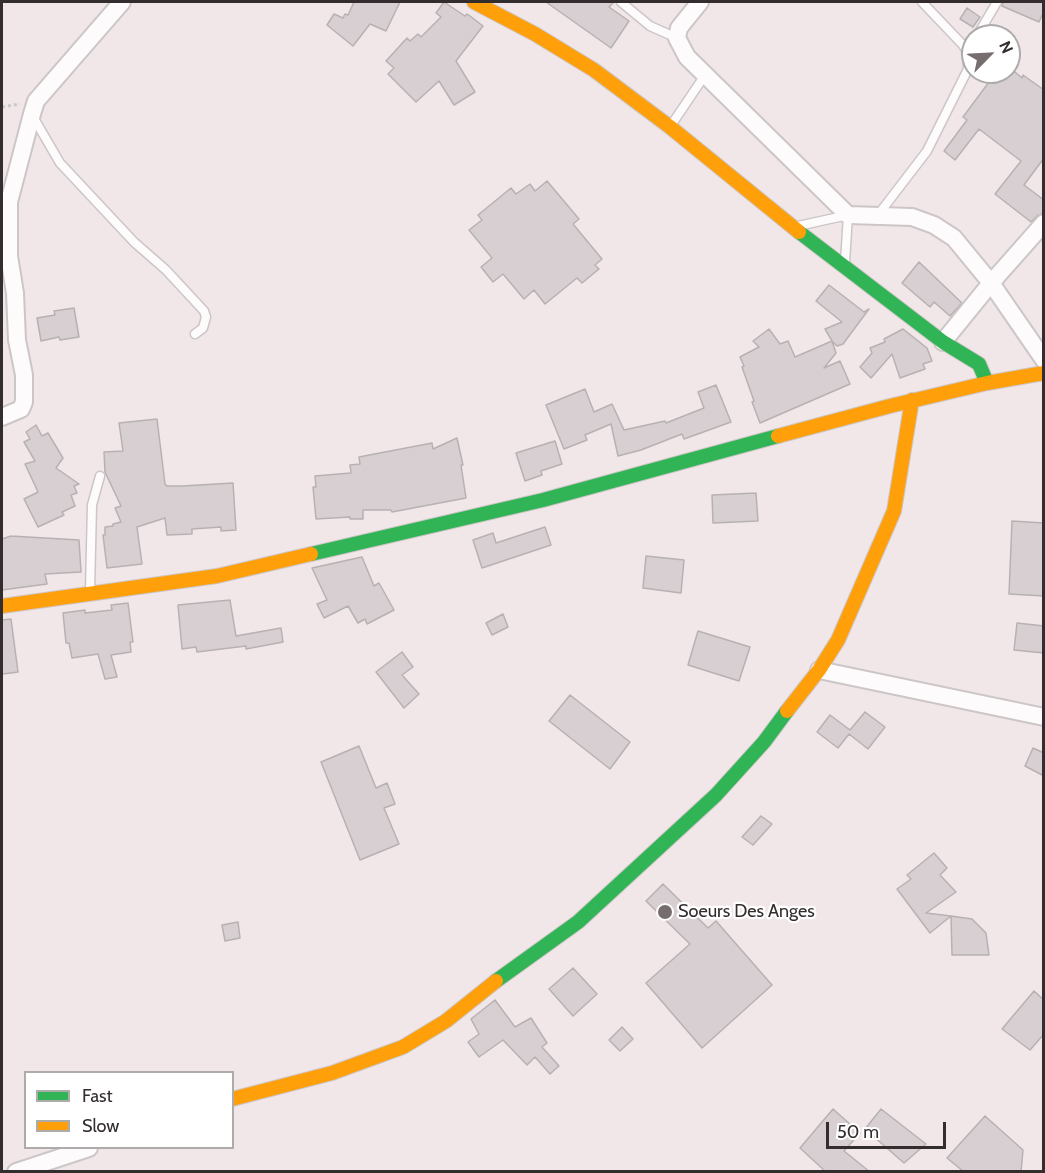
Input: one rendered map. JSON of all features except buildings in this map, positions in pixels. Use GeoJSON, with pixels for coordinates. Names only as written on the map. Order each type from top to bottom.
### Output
{"type":"FeatureCollection","features":[{"type":"Feature","properties":{"kind":"street"},"geometry":{"type":"LineString","coordinates":[[2,417],[21,409],[24,402],[24,375],[17,339],[15,292],[9,256],[9,202],[32,114],[36,101],[122,2]]}},
{"type":"Feature","properties":{"kind":"street"},"geometry":{"type":"LineString","coordinates":[[474,2],[535,34],[594,70],[670,127],[844,267],[943,342],[979,364],[987,383]]}},
{"type":"Feature","properties":{"kind":"street"},"geometry":{"type":"LineString","coordinates":[[700,2],[679,28],[677,38],[687,57],[848,215],[912,217],[934,225],[954,238],[991,283],[1044,360]]}},
{"type":"Feature","properties":{"kind":"street"},"geometry":{"type":"LineString","coordinates":[[943,342],[1044,223]]}},
{"type":"Feature","properties":{"kind":"street"},"geometry":{"type":"LineString","coordinates":[[2,606],[217,576],[532,503],[912,400],[1044,373]]}},
{"type":"Feature","properties":{"kind":"street"},"geometry":{"type":"LineString","coordinates":[[234,1098],[342,1070],[403,1047],[446,1021],[578,922],[716,795],[764,742],[819,670],[842,631],[894,512],[912,400]]}},
{"type":"Feature","properties":{"kind":"street"},"geometry":{"type":"LineString","coordinates":[[819,670],[1044,717]]}},
{"type":"Feature","properties":{"kind":"street"},"geometry":{"type":"LineString","coordinates":[[16,1172],[86,1149]]}},
{"type":"Feature","properties":{"kind":"lane"},"geometry":{"type":"LineString","coordinates":[[621,2],[650,26],[677,38]]}},
{"type":"Feature","properties":{"kind":"lane"},"geometry":{"type":"LineString","coordinates":[[922,2],[961,45]]}},
{"type":"Feature","properties":{"kind":"lane"},"geometry":{"type":"LineString","coordinates":[[983,24],[997,2]]}},
{"type":"Feature","properties":{"kind":"lane"},"geometry":{"type":"LineString","coordinates":[[670,127],[705,75]]}},
{"type":"Feature","properties":{"kind":"lane"},"geometry":{"type":"LineString","coordinates":[[877,216],[927,151],[961,83]]}},
{"type":"Feature","properties":{"kind":"lane"},"geometry":{"type":"LineString","coordinates":[[32,114],[60,163],[134,242],[166,270],[204,311],[206,317],[203,328],[195,334]]}},
{"type":"Feature","properties":{"kind":"lane"},"geometry":{"type":"LineString","coordinates":[[792,227],[848,215],[844,267]]}},
{"type":"Feature","properties":{"kind":"lane"},"geometry":{"type":"LineString","coordinates":[[90,594],[92,505],[99,476]]}},
{"type":"Feature","properties":{"kind":"traffic: fast"},"geometry":{"type":"LineString","coordinates":[[799,232],[943,342],[979,364],[987,383]]}},
{"type":"Feature","properties":{"kind":"traffic: fast"},"geometry":{"type":"LineString","coordinates":[[311,554],[543,500],[778,436]]}},
{"type":"Feature","properties":{"kind":"traffic: fast"},"geometry":{"type":"LineString","coordinates":[[496,981],[578,922],[716,795],[764,742],[787,711]]}},
{"type":"Feature","properties":{"kind":"traffic: slow"},"geometry":{"type":"LineString","coordinates":[[474,2],[535,34],[594,70],[670,127],[799,232]]}},
{"type":"Feature","properties":{"kind":"traffic: slow"},"geometry":{"type":"LineString","coordinates":[[778,436],[987,383],[1044,373]]}},
{"type":"Feature","properties":{"kind":"traffic: slow"},"geometry":{"type":"LineString","coordinates":[[787,711],[819,670],[838,640],[894,511],[912,400]]}},
{"type":"Feature","properties":{"kind":"traffic: slow"},"geometry":{"type":"LineString","coordinates":[[2,606],[217,576],[311,554]]}},
{"type":"Feature","properties":{"kind":"traffic: slow"},"geometry":{"type":"LineString","coordinates":[[234,1098],[332,1073],[403,1047],[446,1021],[496,981]]}},
{"type":"Feature","properties":{"kind":"place","name":"Soeurs Des Anges"},"geometry":{"type":"Point","coordinates":[665,912]}}]}
